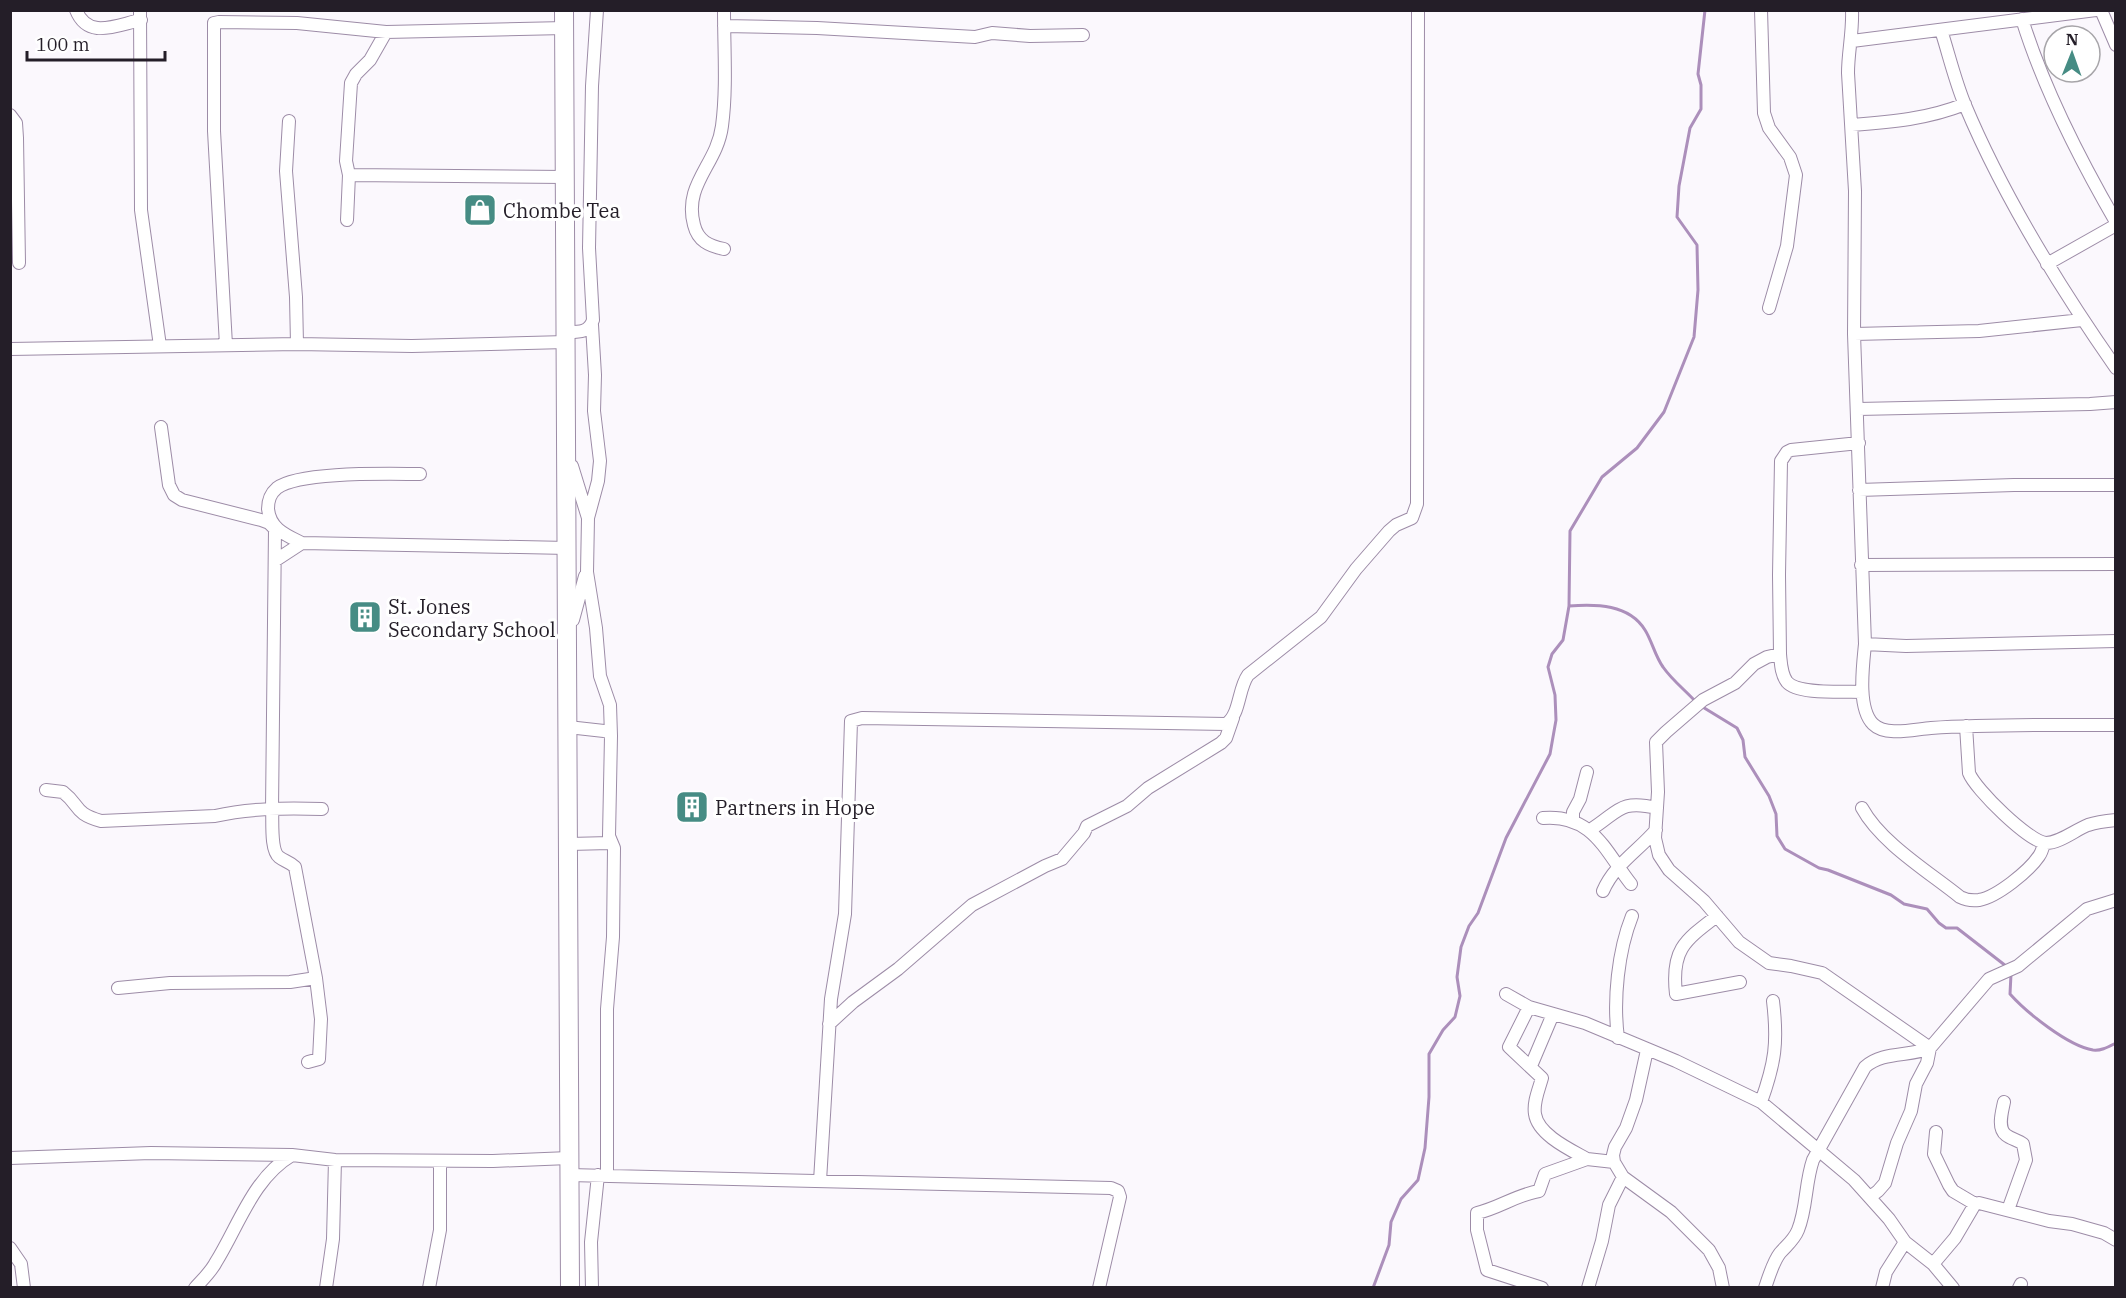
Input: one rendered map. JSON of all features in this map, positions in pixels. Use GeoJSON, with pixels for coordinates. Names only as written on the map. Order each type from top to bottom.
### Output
{"type":"FeatureCollection","features":[{"type":"Feature","properties":{"kind":"highway"},"geometry":{"type":"LineString","coordinates":[[565,19],[570,1287]]}},
{"type":"Feature","properties":{"kind":"street"},"geometry":{"type":"LineString","coordinates":[[76,10],[80,20],[87,27],[98,29],[140,15],[141,210],[160,346]]}},
{"type":"Feature","properties":{"kind":"street"},"geometry":{"type":"LineString","coordinates":[[592,1287],[591,1242],[603,1175],[614,859],[614,848],[610,843],[610,705],[600,676],[596,628],[587,572],[588,518],[598,481],[600,461],[594,411],[595,375],[589,248],[592,86],[597,10]]}},
{"type":"Feature","properties":{"kind":"street"},"geometry":{"type":"LineString","coordinates":[[723,249],[708,246],[696,232],[691,204],[695,186],[715,153],[720,139],[723,112],[724,10]]}},
{"type":"Feature","properties":{"kind":"street"},"geometry":{"type":"LineString","coordinates":[[829,1024],[853,1002],[898,969],[972,905],[1062,859],[1084,833],[1087,826],[1127,806],[1148,788],[1221,743],[1226,738],[1248,675],[1320,617],[1356,569],[1389,531],[1412,518],[1417,493],[1418,10]]}},
{"type":"Feature","properties":{"kind":"street"},"geometry":{"type":"LineString","coordinates":[[1761,10],[1764,113],[1769,128],[1790,157],[1796,175],[1787,246],[1769,308]]}},
{"type":"Feature","properties":{"kind":"street"},"geometry":{"type":"LineString","coordinates":[[1852,10],[1852,41],[1848,57],[1848,73],[1855,191],[1854,334],[1865,644],[1862,692],[1871,722],[1884,730],[1966,726],[2115,725]]}},
{"type":"Feature","properties":{"kind":"street"},"geometry":{"type":"LineString","coordinates":[[1852,41],[2058,13],[2098,10],[2115,45]]}},
{"type":"Feature","properties":{"kind":"street"},"geometry":{"type":"LineString","coordinates":[[226,345],[214,131],[214,23],[297,23],[386,32],[565,19]]}},
{"type":"Feature","properties":{"kind":"street"},"geometry":{"type":"LineString","coordinates":[[2022,19],[2032,53],[2079,154],[2115,224],[2047,264]]}},
{"type":"Feature","properties":{"kind":"street"},"geometry":{"type":"LineString","coordinates":[[724,26],[829,28],[975,37],[992,33],[1030,36],[1083,35]]}},
{"type":"Feature","properties":{"kind":"street"},"geometry":{"type":"LineString","coordinates":[[1941,30],[1965,104],[1999,177],[2047,264],[2115,368]]}},
{"type":"Feature","properties":{"kind":"street"},"geometry":{"type":"LineString","coordinates":[[346,220],[349,175],[346,161],[351,83],[356,74],[370,60],[386,32]]}},
{"type":"Feature","properties":{"kind":"street"},"geometry":{"type":"LineString","coordinates":[[1852,125],[1922,118],[1965,104]]}},
{"type":"Feature","properties":{"kind":"street"},"geometry":{"type":"LineString","coordinates":[[10,115],[16,123],[17,138],[19,263]]}},
{"type":"Feature","properties":{"kind":"street"},"geometry":{"type":"LineString","coordinates":[[289,121],[285,171],[296,297],[297,344]]}},
{"type":"Feature","properties":{"kind":"street"},"geometry":{"type":"LineString","coordinates":[[349,175],[566,177]]}},
{"type":"Feature","properties":{"kind":"street"},"geometry":{"type":"LineString","coordinates":[[1854,334],[1979,331],[2082,320]]}},
{"type":"Feature","properties":{"kind":"street"},"geometry":{"type":"LineString","coordinates":[[10,349],[297,344],[412,346],[566,337],[584,332],[592,325]]}},
{"type":"Feature","properties":{"kind":"street"},"geometry":{"type":"LineString","coordinates":[[1858,409],[2115,402]]}},
{"type":"Feature","properties":{"kind":"street"},"geometry":{"type":"LineString","coordinates":[[160,427],[169,485],[174,495],[182,500],[261,520],[302,543],[568,548]]}},
{"type":"Feature","properties":{"kind":"street"},"geometry":{"type":"LineString","coordinates":[[567,441],[575,480],[588,518]]}},
{"type":"Feature","properties":{"kind":"street"},"geometry":{"type":"LineString","coordinates":[[1859,443],[1791,450],[1783,456],[1781,461],[1779,575],[1780,654],[1783,674],[1791,686],[1810,690],[1862,692]]}},
{"type":"Feature","properties":{"kind":"street"},"geometry":{"type":"LineString","coordinates":[[308,1062],[319,1059],[321,1019],[316,978],[295,867],[278,856],[274,850],[272,809],[276,560],[275,529],[268,504],[270,495],[286,483],[298,480],[355,474],[420,474]]}},
{"type":"Feature","properties":{"kind":"street"},"geometry":{"type":"LineString","coordinates":[[1859,490],[2014,485],[2115,485]]}},
{"type":"Feature","properties":{"kind":"street"},"geometry":{"type":"LineString","coordinates":[[276,560],[302,543]]}},
{"type":"Feature","properties":{"kind":"street"},"geometry":{"type":"LineString","coordinates":[[1861,565],[2115,564]]}},
{"type":"Feature","properties":{"kind":"street"},"geometry":{"type":"LineString","coordinates":[[568,642],[577,600],[587,572]]}},
{"type":"Feature","properties":{"kind":"street"},"geometry":{"type":"LineString","coordinates":[[1865,644],[2115,641]]}},
{"type":"Feature","properties":{"kind":"street"},"geometry":{"type":"LineString","coordinates":[[1780,654],[1767,657],[1754,664],[1742,677],[1703,700],[1659,738],[1655,747],[1656,846],[1663,862],[1717,916],[1739,942],[1769,963],[1822,973],[1930,1048]]}},
{"type":"Feature","properties":{"kind":"street"},"geometry":{"type":"LineString","coordinates":[[820,1181],[831,999],[845,914],[851,721],[862,718],[1226,724],[1233,718]]}},
{"type":"Feature","properties":{"kind":"street"},"geometry":{"type":"LineString","coordinates":[[1966,726],[1971,779],[1990,801],[2019,827],[2044,843],[2091,824],[2115,820]]}},
{"type":"Feature","properties":{"kind":"street"},"geometry":{"type":"LineString","coordinates":[[568,727],[604,730],[611,736]]}},
{"type":"Feature","properties":{"kind":"street"},"geometry":{"type":"LineString","coordinates":[[1573,822],[1573,812],[1580,799],[1587,772]]}},
{"type":"Feature","properties":{"kind":"street"},"geometry":{"type":"LineString","coordinates":[[46,790],[63,792],[77,810],[101,821],[215,816],[272,809],[322,809]]}},
{"type":"Feature","properties":{"kind":"street"},"geometry":{"type":"LineString","coordinates":[[1590,830],[1622,806],[1632,804],[1657,808]]}},
{"type":"Feature","properties":{"kind":"street"},"geometry":{"type":"LineString","coordinates":[[1862,808],[1885,837],[1960,897],[1968,900],[1977,901],[1987,898],[2025,871],[2041,854],[2044,843]]}},
{"type":"Feature","properties":{"kind":"street"},"geometry":{"type":"LineString","coordinates":[[1543,818],[1555,817],[1590,830],[1598,837],[1631,884]]}},
{"type":"Feature","properties":{"kind":"street"},"geometry":{"type":"LineString","coordinates":[[1603,891],[1618,867],[1656,830]]}},
{"type":"Feature","properties":{"kind":"street"},"geometry":{"type":"LineString","coordinates":[[568,844],[610,843]]}},
{"type":"Feature","properties":{"kind":"street"},"geometry":{"type":"LineString","coordinates":[[1765,1287],[1780,1252],[1791,1244],[1797,1233],[1806,1206],[1810,1171],[1865,1067],[1872,1060],[1882,1057],[1930,1048],[1989,979],[2018,966],[2087,909],[2115,900]]}},
{"type":"Feature","properties":{"kind":"street"},"geometry":{"type":"LineString","coordinates":[[1618,1038],[1617,1013],[1622,947],[1632,916]]}},
{"type":"Feature","properties":{"kind":"street"},"geometry":{"type":"LineString","coordinates":[[1717,916],[1691,936],[1682,947],[1676,960],[1674,975],[1676,994],[1740,982]]}},
{"type":"Feature","properties":{"kind":"street"},"geometry":{"type":"LineString","coordinates":[[118,988],[170,983],[290,982],[316,978]]}},
{"type":"Feature","properties":{"kind":"street"},"geometry":{"type":"LineString","coordinates":[[1506,994],[1529,1007],[1585,1023],[1708,1075],[1761,1102],[1854,1180],[1893,1224],[1905,1242],[1933,1264],[1953,1287]]}},
{"type":"Feature","properties":{"kind":"street"},"geometry":{"type":"LineString","coordinates":[[1761,1102],[1773,1070],[1777,1032],[1773,1001]]}},
{"type":"Feature","properties":{"kind":"street"},"geometry":{"type":"LineString","coordinates":[[1529,1007],[1509,1047],[1542,1078],[1536,1096],[1535,1114],[1540,1126],[1560,1144],[1587,1159],[1614,1162]]}},
{"type":"Feature","properties":{"kind":"street"},"geometry":{"type":"LineString","coordinates":[[1531,1066],[1553,1014]]}},
{"type":"Feature","properties":{"kind":"street"},"geometry":{"type":"LineString","coordinates":[[1870,1197],[1885,1183],[1897,1143],[1911,1111],[1916,1084],[1927,1063],[1930,1048]]}},
{"type":"Feature","properties":{"kind":"street"},"geometry":{"type":"LineString","coordinates":[[1647,1050],[1636,1100],[1626,1128],[1615,1147],[1614,1162],[1623,1176],[1671,1212],[1709,1250],[1719,1268],[1723,1287]]}},
{"type":"Feature","properties":{"kind":"street"},"geometry":{"type":"LineString","coordinates":[[2004,1102],[2002,1131],[2008,1137],[2023,1144],[2026,1160],[2008,1210]]}},
{"type":"Feature","properties":{"kind":"street"},"geometry":{"type":"LineString","coordinates":[[1936,1132],[1934,1154],[1949,1185],[1953,1191],[1974,1204],[2072,1224],[2104,1233],[2115,1240]]}},
{"type":"Feature","properties":{"kind":"street"},"geometry":{"type":"LineString","coordinates":[[10,1158],[151,1153],[292,1155],[335,1160],[440,1161],[569,1167],[603,1175],[1111,1188],[1118,1191],[1120,1197],[1099,1287]]}},
{"type":"Feature","properties":{"kind":"street"},"geometry":{"type":"LineString","coordinates":[[195,1287],[215,1265],[261,1183],[282,1161],[292,1155]]}},
{"type":"Feature","properties":{"kind":"street"},"geometry":{"type":"LineString","coordinates":[[1542,1287],[1486,1270],[1477,1230],[1477,1212],[1494,1209],[1512,1198],[1539,1191],[1545,1174],[1587,1159]]}},
{"type":"Feature","properties":{"kind":"street"},"geometry":{"type":"LineString","coordinates":[[326,1287],[332,1252],[335,1160]]}},
{"type":"Feature","properties":{"kind":"street"},"geometry":{"type":"LineString","coordinates":[[429,1287],[440,1230],[440,1161]]}},
{"type":"Feature","properties":{"kind":"street"},"geometry":{"type":"LineString","coordinates":[[1587,1287],[1602,1241],[1609,1205],[1623,1176]]}},
{"type":"Feature","properties":{"kind":"street"},"geometry":{"type":"LineString","coordinates":[[1933,1264],[1955,1238],[1974,1204]]}},
{"type":"Feature","properties":{"kind":"street"},"geometry":{"type":"LineString","coordinates":[[1882,1287],[1886,1272],[1905,1242]]}},
{"type":"Feature","properties":{"kind":"street"},"geometry":{"type":"LineString","coordinates":[[10,1248],[21,1264],[24,1287]]}},
{"type":"Feature","properties":{"kind":"waterway"},"geometry":{"type":"LineString","coordinates":[[1373,1288],[1389,1245],[1391,1222],[1401,1199],[1418,1180],[1425,1148],[1429,1097],[1429,1054],[1443,1030],[1455,1017],[1460,996],[1457,977],[1461,947],[1469,926],[1478,913],[1506,838],[1550,754],[1556,720],[1555,695],[1548,667],[1552,654],[1563,640],[1569,606],[1570,531],[1602,477],[1637,448],[1664,412],[1694,337],[1698,290],[1697,245],[1677,217],[1679,186],[1690,128],[1701,109],[1701,85],[1698,74],[1705,10]]}},
{"type":"Feature","properties":{"kind":"waterway"},"geometry":{"type":"LineString","coordinates":[[1569,606],[1590,605],[1621,610],[1638,621],[1667,672],[1695,701]]}},
{"type":"Feature","properties":{"kind":"waterway"},"geometry":{"type":"LineString","coordinates":[[1701,706],[1737,728],[1743,740],[1745,757],[1769,796],[1776,814],[1777,836],[1785,849],[1819,868],[1891,895],[1904,904],[1927,909],[1939,923],[1946,928],[1957,928],[2006,966]]}},
{"type":"Feature","properties":{"kind":"waterway"},"geometry":{"type":"LineString","coordinates":[[2011,974],[2010,994],[2026,1010],[2060,1035],[2093,1050],[2116,1043]]}},
{"type":"Feature","properties":{"kind":"place","name":"Chombe Tea"},"geometry":{"type":"Point","coordinates":[480,210]}},
{"type":"Feature","properties":{"kind":"place","name":"St. Jones Secondary School"},"geometry":{"type":"Point","coordinates":[365,617]}},
{"type":"Feature","properties":{"kind":"place","name":"Partners in Hope"},"geometry":{"type":"Point","coordinates":[692,807]}}]}
